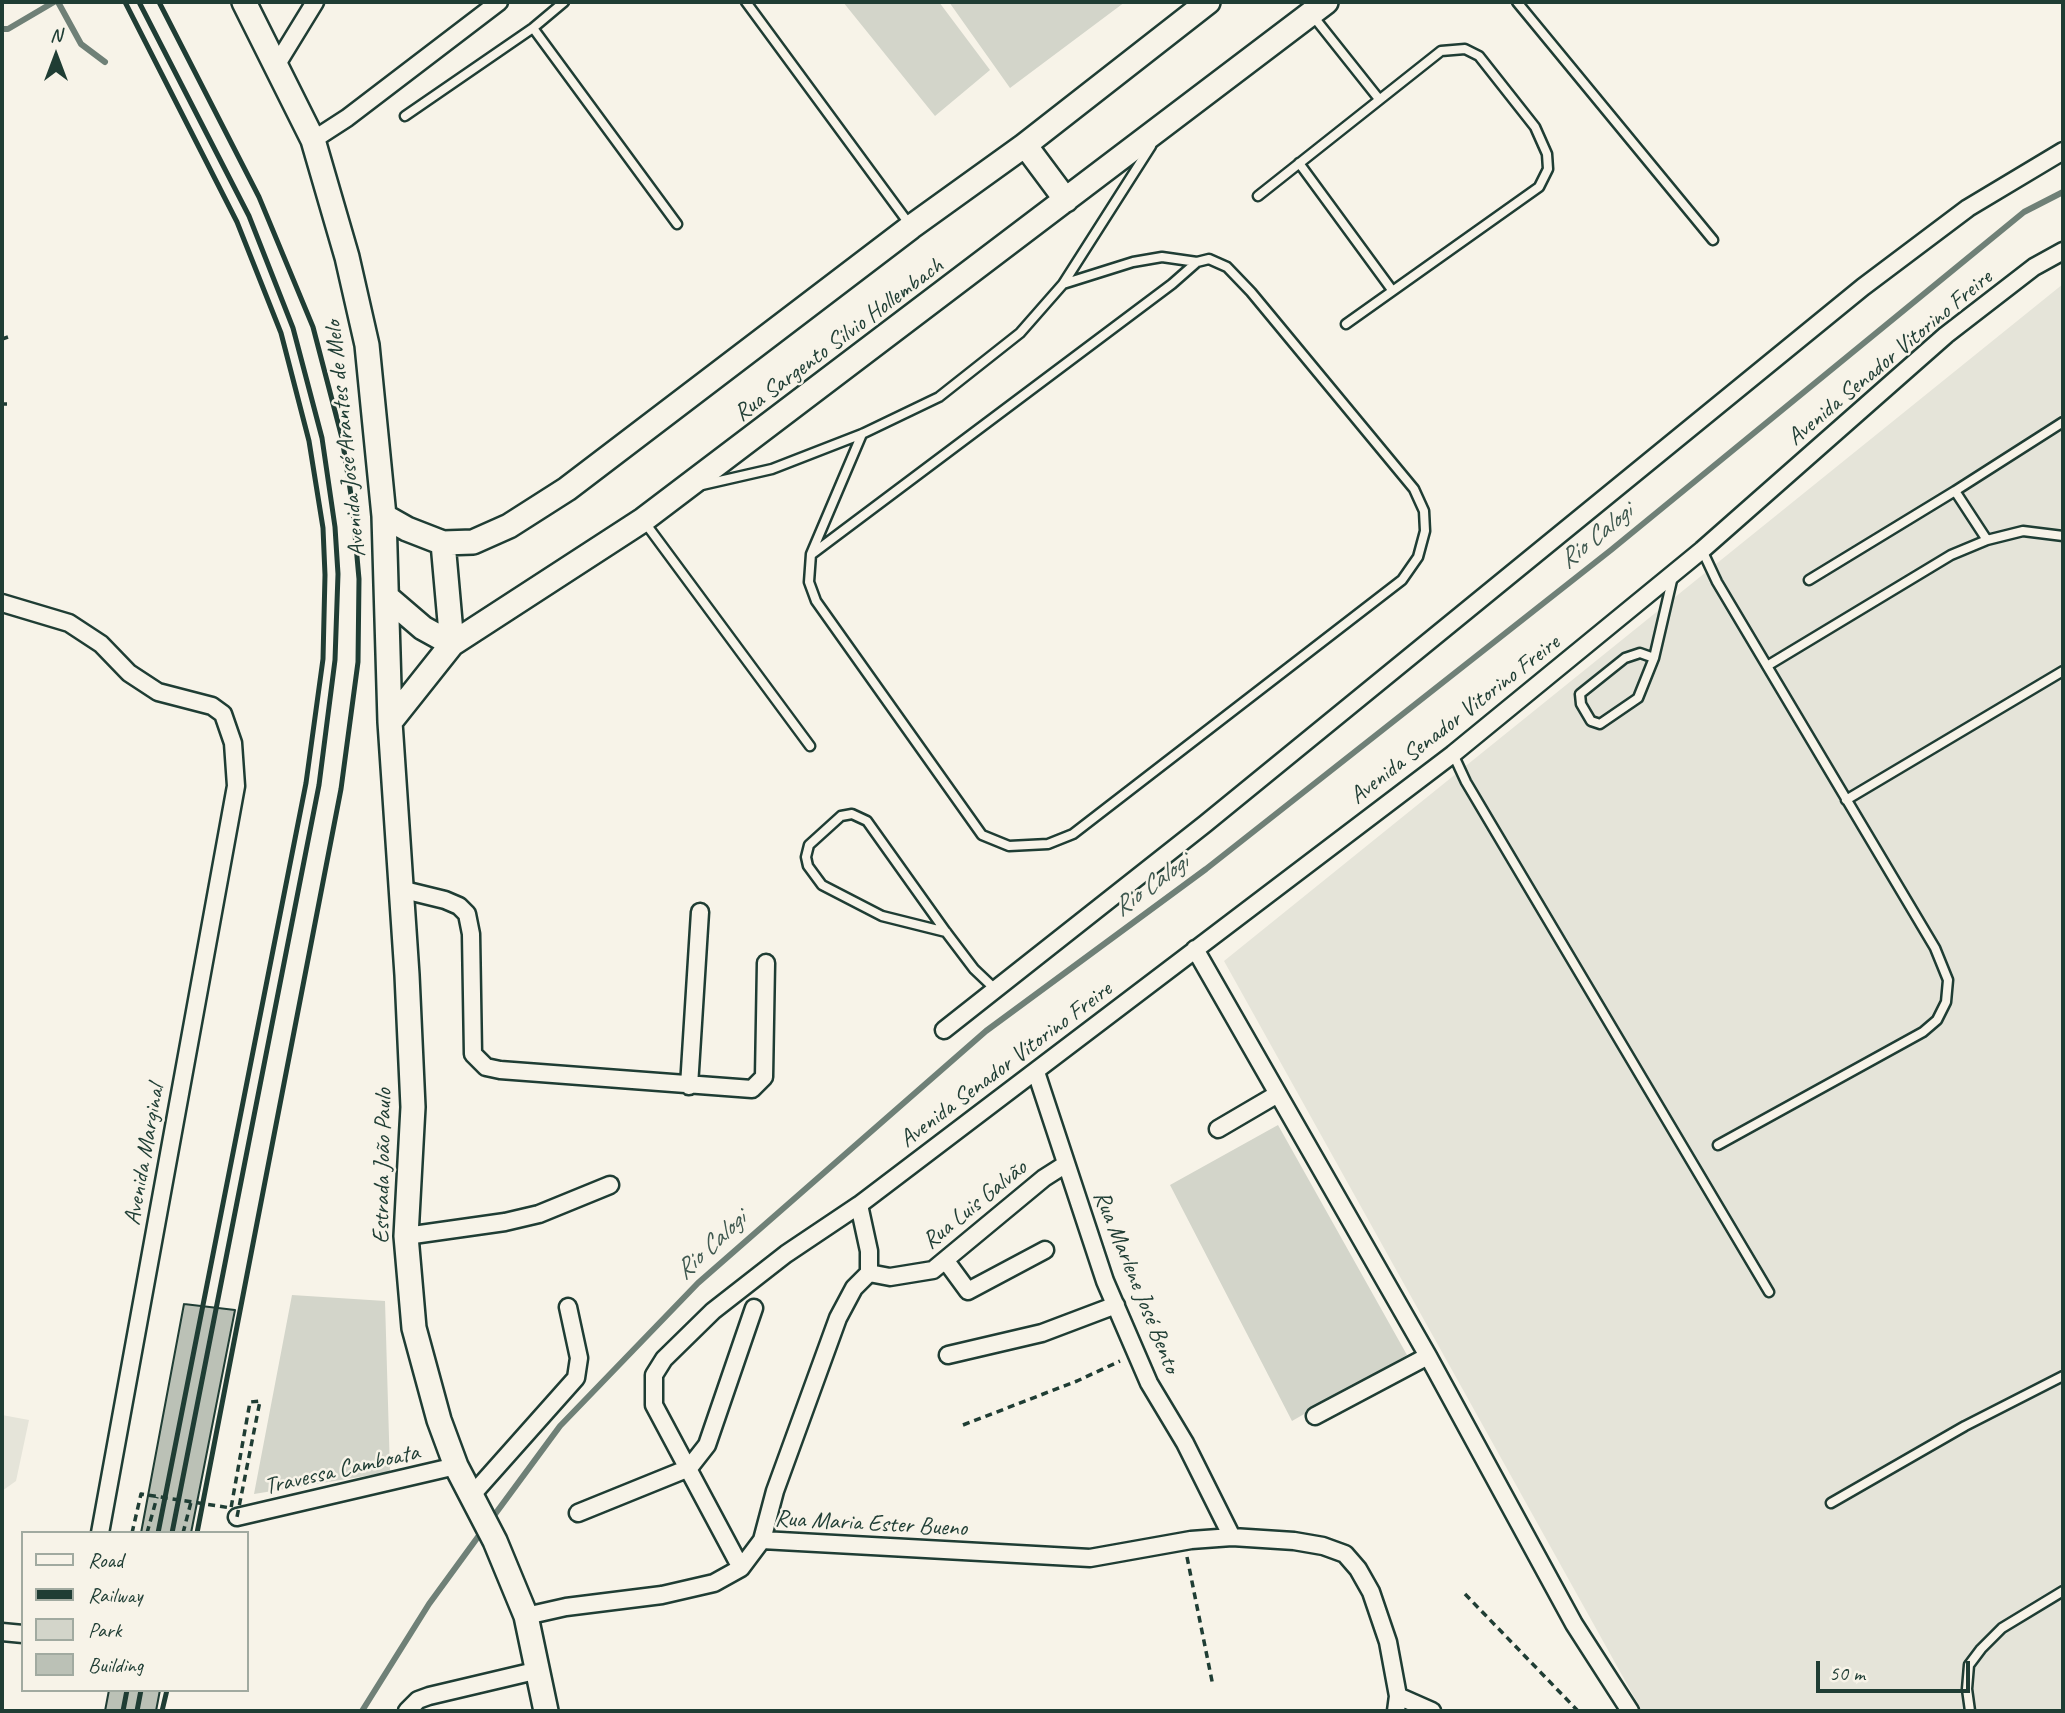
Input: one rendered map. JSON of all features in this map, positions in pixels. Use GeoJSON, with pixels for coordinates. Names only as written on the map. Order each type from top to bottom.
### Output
{"type":"FeatureCollection","features":[{"type":"Feature","properties":{"kind":"main road","name":"Avenida José Arantes de Melo"},"geometry":{"type":"LineString","coordinates":[[244,2],[313,139],[347,257],[367,345],[384,516],[388,598]]}},
{"type":"Feature","properties":{"kind":"main road","name":"Rua Sargento Silvio Hollembach"},"geometry":{"type":"LineString","coordinates":[[384,516],[407,529],[443,543],[473,542],[509,526],[567,489],[911,227],[1025,145],[1208,2]]}},
{"type":"Feature","properties":{"kind":"main road","name":"Rua Sargento Silvio Hollembach"},"geometry":{"type":"LineString","coordinates":[[390,722],[453,644],[643,520],[1318,8]]}},
{"type":"Feature","properties":{"kind":"main road"},"geometry":{"type":"LineString","coordinates":[[1025,145],[1066,200]]}},
{"type":"Feature","properties":{"kind":"main road"},"geometry":{"type":"LineString","coordinates":[[443,543],[453,644]]}},
{"type":"Feature","properties":{"kind":"main road"},"geometry":{"type":"LineString","coordinates":[[388,598],[423,628],[453,644]]}},
{"type":"Feature","properties":{"kind":"main road","name":"Estrada João Paulo"},"geometry":{"type":"LineString","coordinates":[[388,598],[390,722],[413,1107],[406,1236],[414,1328],[439,1420],[456,1466],[495,1541],[526,1616],[546,1711]]}},
{"type":"Feature","properties":{"kind":"street"},"geometry":{"type":"LineString","coordinates":[[277,64],[315,2]]}},
{"type":"Feature","properties":{"kind":"street"},"geometry":{"type":"LineString","coordinates":[[313,139],[347,118],[499,2]]}},
{"type":"Feature","properties":{"kind":"street"},"geometry":{"type":"LineString","coordinates":[[944,1030],[1215,815],[1863,287],[1968,208],[2063,151]]}},
{"type":"Feature","properties":{"kind":"street","name":"Avenida Senador Vitorino Freire"},"geometry":{"type":"LineString","coordinates":[[689,1468],[654,1405],[652,1388],[654,1376],[664,1359],[713,1311],[786,1254],[859,1205],[1036,1072],[1453,754],[1702,550],[1946,335],[2034,267],[2063,251]]}},
{"type":"Feature","properties":{"kind":"street","name":"Avenida Marginal"},"geometry":{"type":"LineString","coordinates":[[2,603],[69,623],[101,644],[129,673],[158,692],[212,706],[223,714],[233,743],[236,786],[100,1531]]}},
{"type":"Feature","properties":{"kind":"street"},"geometry":{"type":"LineString","coordinates":[[400,889],[445,900],[467,914],[471,934],[473,1054],[486,1067],[743,1090],[759,1085],[764,1077],[766,963]]}},
{"type":"Feature","properties":{"kind":"street"},"geometry":{"type":"LineString","coordinates":[[689,1086],[700,912]]}},
{"type":"Feature","properties":{"kind":"street"},"geometry":{"type":"LineString","coordinates":[[1195,949],[1276,1095],[1428,1356],[1574,1624],[1630,1711]]}},
{"type":"Feature","properties":{"kind":"street","name":"Rua Marlene José Bento"},"geometry":{"type":"LineString","coordinates":[[1036,1072],[1116,1306],[1136,1353],[1232,1537]]}},
{"type":"Feature","properties":{"kind":"street"},"geometry":{"type":"LineString","coordinates":[[1218,1129],[1276,1095]]}},
{"type":"Feature","properties":{"kind":"street","name":"Rua Luis Galvão"},"geometry":{"type":"LineString","coordinates":[[869,1273],[890,1277],[933,1270],[1044,1178],[1066,1164]]}},
{"type":"Feature","properties":{"kind":"street"},"geometry":{"type":"LineString","coordinates":[[406,1236],[505,1222],[539,1214],[610,1185]]}},
{"type":"Feature","properties":{"kind":"street"},"geometry":{"type":"LineString","coordinates":[[762,1541],[775,1491],[838,1318],[854,1288],[869,1273],[869,1251],[859,1205]]}},
{"type":"Feature","properties":{"kind":"street"},"geometry":{"type":"LineString","coordinates":[[946,1261],[968,1291],[1045,1250]]}},
{"type":"Feature","properties":{"kind":"street"},"geometry":{"type":"LineString","coordinates":[[948,1355],[1042,1334],[1116,1306]]}},
{"type":"Feature","properties":{"kind":"street"},"geometry":{"type":"LineString","coordinates":[[475,1503],[576,1378],[579,1358],[568,1307]]}},
{"type":"Feature","properties":{"kind":"street"},"geometry":{"type":"LineString","coordinates":[[578,1513],[689,1468],[707,1445],[754,1308]]}},
{"type":"Feature","properties":{"kind":"street"},"geometry":{"type":"LineString","coordinates":[[1315,1416],[1428,1356]]}},
{"type":"Feature","properties":{"kind":"street","name":"Travessa Camboata"},"geometry":{"type":"LineString","coordinates":[[237,1517],[456,1466]]}},
{"type":"Feature","properties":{"kind":"street"},"geometry":{"type":"LineString","coordinates":[[689,1468],[741,1568]]}},
{"type":"Feature","properties":{"kind":"street","name":"Rua Maria Ester Bueno"},"geometry":{"type":"LineString","coordinates":[[526,1616],[566,1607],[692,1590],[714,1583],[741,1568],[762,1541],[1090,1558],[1184,1541],[1232,1537],[1294,1541],[1323,1546],[1345,1555],[1371,1592],[1388,1642],[1397,1704]]}},
{"type":"Feature","properties":{"kind":"street"},"geometry":{"type":"LineString","coordinates":[[2,1632],[21,1634]]}},
{"type":"Feature","properties":{"kind":"street"},"geometry":{"type":"LineString","coordinates":[[407,1711],[418,1700],[429,1696],[539,1670]]}},
{"type":"Feature","properties":{"kind":"street"},"geometry":{"type":"LineString","coordinates":[[1397,1704],[1432,1711]]}},
{"type":"Feature","properties":{"kind":"lane"},"geometry":{"type":"LineString","coordinates":[[405,116],[533,27],[564,2]]}},
{"type":"Feature","properties":{"kind":"lane"},"geometry":{"type":"LineString","coordinates":[[746,2],[911,227]]}},
{"type":"Feature","properties":{"kind":"lane"},"geometry":{"type":"LineString","coordinates":[[1517,2],[1713,240]]}},
{"type":"Feature","properties":{"kind":"lane"},"geometry":{"type":"LineString","coordinates":[[1318,8],[1379,99]]}},
{"type":"Feature","properties":{"kind":"lane"},"geometry":{"type":"LineString","coordinates":[[533,27],[677,224]]}},
{"type":"Feature","properties":{"kind":"lane"},"geometry":{"type":"LineString","coordinates":[[1258,196],[1441,51],[1465,49],[1479,56],[1527,117],[1547,154],[1548,169],[1539,187],[1346,324]]}},
{"type":"Feature","properties":{"kind":"lane"},"geometry":{"type":"LineString","coordinates":[[686,488],[772,469],[862,434],[939,397],[1020,332],[1063,284],[1163,125]]}},
{"type":"Feature","properties":{"kind":"lane"},"geometry":{"type":"LineString","coordinates":[[1299,163],[1392,290]]}},
{"type":"Feature","properties":{"kind":"lane"},"geometry":{"type":"LineString","coordinates":[[862,434],[811,554],[809,582],[816,601],[982,835],[1009,846],[1048,844],[1073,834],[1402,580],[1418,557],[1424,531],[1424,511],[1414,489],[1251,292],[1219,261],[1162,257],[1133,262],[1063,284]]}},
{"type":"Feature","properties":{"kind":"lane"},"geometry":{"type":"LineString","coordinates":[[811,554],[1172,284],[1197,261]]}},
{"type":"Feature","properties":{"kind":"lane"},"geometry":{"type":"LineString","coordinates":[[1809,580],[2063,422]]}},
{"type":"Feature","properties":{"kind":"lane"},"geometry":{"type":"LineString","coordinates":[[1955,491],[1987,540]]}},
{"type":"Feature","properties":{"kind":"lane"},"geometry":{"type":"LineString","coordinates":[[643,520],[810,746]]}},
{"type":"Feature","properties":{"kind":"lane"},"geometry":{"type":"LineString","coordinates":[[1767,666],[1951,555],[1987,540],[2023,531],[2063,536]]}},
{"type":"Feature","properties":{"kind":"lane"},"geometry":{"type":"LineString","coordinates":[[1702,550],[1717,582],[1935,948],[1948,980],[1946,1002],[1937,1020],[1923,1032],[1718,1145]]}},
{"type":"Feature","properties":{"kind":"lane"},"geometry":{"type":"LineString","coordinates":[[1654,659],[1640,653],[1625,658],[1580,694],[1581,704],[1591,721],[1600,724],[1638,698],[1654,659],[1674,573]]}},
{"type":"Feature","properties":{"kind":"lane"},"geometry":{"type":"LineString","coordinates":[[1846,800],[2063,671]]}},
{"type":"Feature","properties":{"kind":"lane"},"geometry":{"type":"LineString","coordinates":[[1453,754],[1769,1292]]}},
{"type":"Feature","properties":{"kind":"lane"},"geometry":{"type":"LineString","coordinates":[[946,932],[882,916],[822,885],[808,866],[806,857],[809,845],[841,816],[862,817],[974,969],[995,989]]}},
{"type":"Feature","properties":{"kind":"lane"},"geometry":{"type":"LineString","coordinates":[[1832,1503],[1965,1426],[2063,1376]]}},
{"type":"Feature","properties":{"kind":"lane"},"geometry":{"type":"LineString","coordinates":[[1970,1711],[1967,1689],[1969,1665],[1981,1649],[2003,1628],[2063,1591]]}},
{"type":"Feature","properties":{"kind":"path"},"geometry":{"type":"LineString","coordinates":[[2,339],[8,337]]}},
{"type":"Feature","properties":{"kind":"path"},"geometry":{"type":"LineString","coordinates":[[963,1425],[1077,1381],[1136,1353]]}},
{"type":"Feature","properties":{"kind":"path"},"geometry":{"type":"LineString","coordinates":[[132,1531],[141,1494],[231,1508],[250,1402],[260,1401],[237,1517]]}},
{"type":"Feature","properties":{"kind":"path"},"geometry":{"type":"LineString","coordinates":[[148,1531],[157,1497]]}},
{"type":"Feature","properties":{"kind":"path"},"geometry":{"type":"LineString","coordinates":[[184,1531],[191,1502]]}},
{"type":"Feature","properties":{"kind":"path"},"geometry":{"type":"LineString","coordinates":[[1184,1541],[1213,1686]]}},
{"type":"Feature","properties":{"kind":"path"},"geometry":{"type":"LineString","coordinates":[[1465,1594],[1540,1668],[1578,1711]]}},
{"type":"Feature","properties":{"kind":"shaded area"},"geometry":{"type":"Polygon","coordinates":[[[2063,284],[2063,1711],[1642,1711],[1224,961],[2063,284]]]}},
{"type":"Feature","properties":{"kind":"shaded area"},"geometry":{"type":"Polygon","coordinates":[[[2,1415],[29,1420],[16,1481],[2,1491],[2,1415]]]}},
{"type":"Feature","properties":{"kind":"green space"},"geometry":{"type":"Polygon","coordinates":[[[843,2],[939,2],[990,70],[935,116],[843,2]]]}},
{"type":"Feature","properties":{"kind":"green space"},"geometry":{"type":"Polygon","coordinates":[[[949,2],[1125,2],[1010,88],[949,2]]]}},
{"type":"Feature","properties":{"kind":"green space"},"geometry":{"type":"Polygon","coordinates":[[[1278,1125],[1407,1355],[1292,1421],[1170,1185],[1278,1125]]]}},
{"type":"Feature","properties":{"kind":"green space"},"geometry":{"type":"Polygon","coordinates":[[[292,1295],[385,1301],[390,1472],[254,1494],[292,1295]]]}},
{"type":"Feature","properties":{"kind":"building"},"geometry":{"type":"Polygon","coordinates":[[[184,1304],[235,1310],[191,1531],[141,1531],[184,1304]]]}},
{"type":"Feature","properties":{"kind":"building"},"geometry":{"type":"Polygon","coordinates":[[[109,1692],[160,1692],[156,1711],[105,1711],[109,1692]]]}},
{"type":"Feature","properties":{"kind":"waterway"},"geometry":{"type":"LineString","coordinates":[[2,29],[8,29],[54,2]]}},
{"type":"Feature","properties":{"kind":"waterway"},"geometry":{"type":"LineString","coordinates":[[58,2],[81,44],[105,62]]}},
{"type":"Feature","properties":{"kind":"waterway","name":"Rio Calogi"},"geometry":{"type":"LineString","coordinates":[[490,1521],[560,1426],[698,1283],[986,1031],[1206,869],[1611,550],[2024,212],[2063,192]]}},
{"type":"Feature","properties":{"kind":"waterway","name":"Rio Calogi"},"geometry":{"type":"LineString","coordinates":[[362,1711],[429,1604],[483,1530]]}},
{"type":"Feature","properties":{"kind":"railway"},"geometry":{"type":"LineString","coordinates":[[125,2],[237,222],[281,333],[309,441],[323,528],[325,575],[323,659],[306,783],[158,1531]]}},
{"type":"Feature","properties":{"kind":"railway"},"geometry":{"type":"LineString","coordinates":[[139,2],[249,216],[293,328],[322,438],[335,527],[338,574],[335,660],[319,785],[172,1531]]}},
{"type":"Feature","properties":{"kind":"railway"},"geometry":{"type":"LineString","coordinates":[[159,2],[259,197],[313,327],[342,438],[352,501],[359,579],[358,662],[341,789],[197,1531]]}},
{"type":"Feature","properties":{"kind":"railway"},"geometry":{"type":"LineString","coordinates":[[123,1711],[127,1692]]}},
{"type":"Feature","properties":{"kind":"railway"},"geometry":{"type":"LineString","coordinates":[[137,1711],[141,1692]]}},
{"type":"Feature","properties":{"kind":"railway"},"geometry":{"type":"LineString","coordinates":[[162,1711],[167,1692]]}}]}
